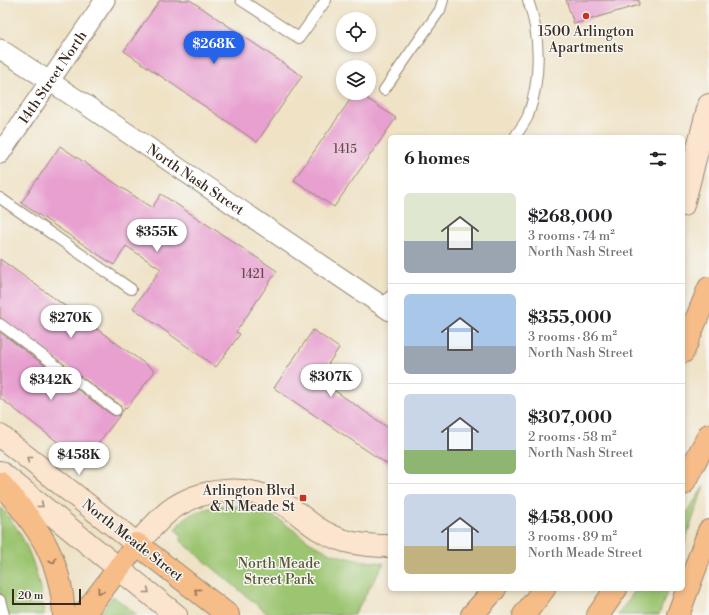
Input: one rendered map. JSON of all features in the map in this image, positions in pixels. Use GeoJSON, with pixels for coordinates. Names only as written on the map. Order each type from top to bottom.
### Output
{"type":"FeatureCollection","features":[{"type":"Feature","properties":{"kind":"highway"},"geometry":{"type":"LineString","coordinates":[[685,347],[709,288]]}},
{"type":"Feature","properties":{"kind":"highway"},"geometry":{"type":"LineString","coordinates":[[685,480],[709,435]]}},
{"type":"Feature","properties":{"kind":"highway"},"geometry":{"type":"LineString","coordinates":[[0,483],[22,509],[46,544],[60,584],[64,615]]}},
{"type":"Feature","properties":{"kind":"highway"},"geometry":{"type":"LineString","coordinates":[[678,615],[709,531]]}},
{"type":"Feature","properties":{"kind":"highway"},"geometry":{"type":"LineString","coordinates":[[83,615],[137,544]]}},
{"type":"Feature","properties":{"kind":"highway","name":"North Meade Street"},"geometry":{"type":"LineString","coordinates":[[137,544],[228,615]]}},
{"type":"Feature","properties":{"kind":"highway"},"geometry":{"type":"LineString","coordinates":[[472,615],[493,591]]}},
{"type":"Feature","properties":{"kind":"highway"},"geometry":{"type":"LineString","coordinates":[[524,615],[542,591]]}},
{"type":"Feature","properties":{"kind":"highway"},"geometry":{"type":"LineString","coordinates":[[598,615],[615,591]]}},
{"type":"Feature","properties":{"kind":"street","name":"14th Street North"},"geometry":{"type":"LineString","coordinates":[[0,154],[105,0]]}},
{"type":"Feature","properties":{"kind":"street","name":"North Nash Street"},"geometry":{"type":"LineString","coordinates":[[0,49],[387,304]]}},
{"type":"Feature","properties":{"kind":"street"},"geometry":{"type":"LineString","coordinates":[[685,197],[709,105]]}},
{"type":"Feature","properties":{"kind":"street","name":"North Meade Street"},"geometry":{"type":"LineString","coordinates":[[0,436],[137,544]]}},
{"type":"Feature","properties":{"kind":"street"},"geometry":{"type":"LineString","coordinates":[[0,472],[176,615]]}},
{"type":"Feature","properties":{"kind":"street"},"geometry":{"type":"LineString","coordinates":[[137,544],[166,514],[179,505],[210,493],[232,490],[254,492],[270,497],[293,510],[325,533],[347,542],[359,545],[388,546]]}},
{"type":"Feature","properties":{"kind":"lane"},"geometry":{"type":"LineString","coordinates":[[241,0],[299,38],[326,0]]}},
{"type":"Feature","properties":{"kind":"lane"},"geometry":{"type":"LineString","coordinates":[[384,90],[440,10],[443,0]]}},
{"type":"Feature","properties":{"kind":"lane"},"geometry":{"type":"LineString","coordinates":[[516,135],[528,116],[539,69],[534,19],[528,0]]}},
{"type":"Feature","properties":{"kind":"lane"},"geometry":{"type":"LineString","coordinates":[[0,198],[131,289]]}},
{"type":"Feature","properties":{"kind":"lane"},"geometry":{"type":"LineString","coordinates":[[0,324],[116,410]]}},
{"type":"Feature","properties":{"kind":"lane"},"geometry":{"type":"LineString","coordinates":[[0,600],[4,615]]}},
{"type":"Feature","properties":{"kind":"green space"},"geometry":{"type":"Polygon","coordinates":[[[704,486],[685,541],[685,515],[704,486]]]}},
{"type":"Feature","properties":{"kind":"green space","name":"North Meade Street Park"},"geometry":{"type":"Polygon","coordinates":[[[217,506],[233,506],[259,510],[276,518],[324,550],[338,556],[384,563],[354,615],[269,615],[181,541],[181,536],[176,529],[184,519],[199,511],[217,506]]]}},
{"type":"Feature","properties":{"kind":"green space"},"geometry":{"type":"Polygon","coordinates":[[[0,507],[18,531],[31,557],[36,571],[44,615],[0,615],[0,507]]]}},
{"type":"Feature","properties":{"kind":"green space"},"geometry":{"type":"Polygon","coordinates":[[[635,591],[667,591],[659,615],[618,615],[635,591]]]}},
{"type":"Feature","properties":{"kind":"green space"},"geometry":{"type":"Polygon","coordinates":[[[113,596],[137,615],[99,615],[113,596]]]}},
{"type":"Feature","properties":{"kind":"building"},"geometry":{"type":"Polygon","coordinates":[[[160,0],[190,0],[302,76],[257,142],[124,51],[160,0]]]}},
{"type":"Feature","properties":{"kind":"building","name":"1500 Arlington Apartments"},"geometry":{"type":"Polygon","coordinates":[[[566,0],[639,0],[639,5],[574,24],[566,0]]]}},
{"type":"Feature","properties":{"kind":"building"},"geometry":{"type":"Polygon","coordinates":[[[350,100],[369,100],[396,118],[334,207],[294,180],[350,100]]]}},
{"type":"Feature","properties":{"kind":"building"},"geometry":{"type":"Polygon","coordinates":[[[60,146],[152,208],[161,194],[277,271],[236,332],[240,334],[216,367],[133,308],[161,269],[126,246],[114,265],[21,203],[60,146]]]}},
{"type":"Feature","properties":{"kind":"building"},"geometry":{"type":"Polygon","coordinates":[[[0,259],[155,371],[126,409],[125,408],[122,412],[120,405],[0,318],[0,259]]]}},
{"type":"Feature","properties":{"kind":"building"},"geometry":{"type":"Polygon","coordinates":[[[313,330],[339,348],[318,379],[388,428],[388,465],[274,388],[313,330]]]}},
{"type":"Feature","properties":{"kind":"building"},"geometry":{"type":"Polygon","coordinates":[[[0,332],[112,415],[120,415],[84,462],[0,398],[0,332]]]}},
{"type":"Feature","properties":{"kind":"place","name":"1500 Arlington Apartments"},"geometry":{"type":"Point","coordinates":[586,16]}},
{"type":"Feature","properties":{"kind":"place","name":"Arlington Blvd & N Meade St"},"geometry":{"type":"Point","coordinates":[303,498]}}]}
